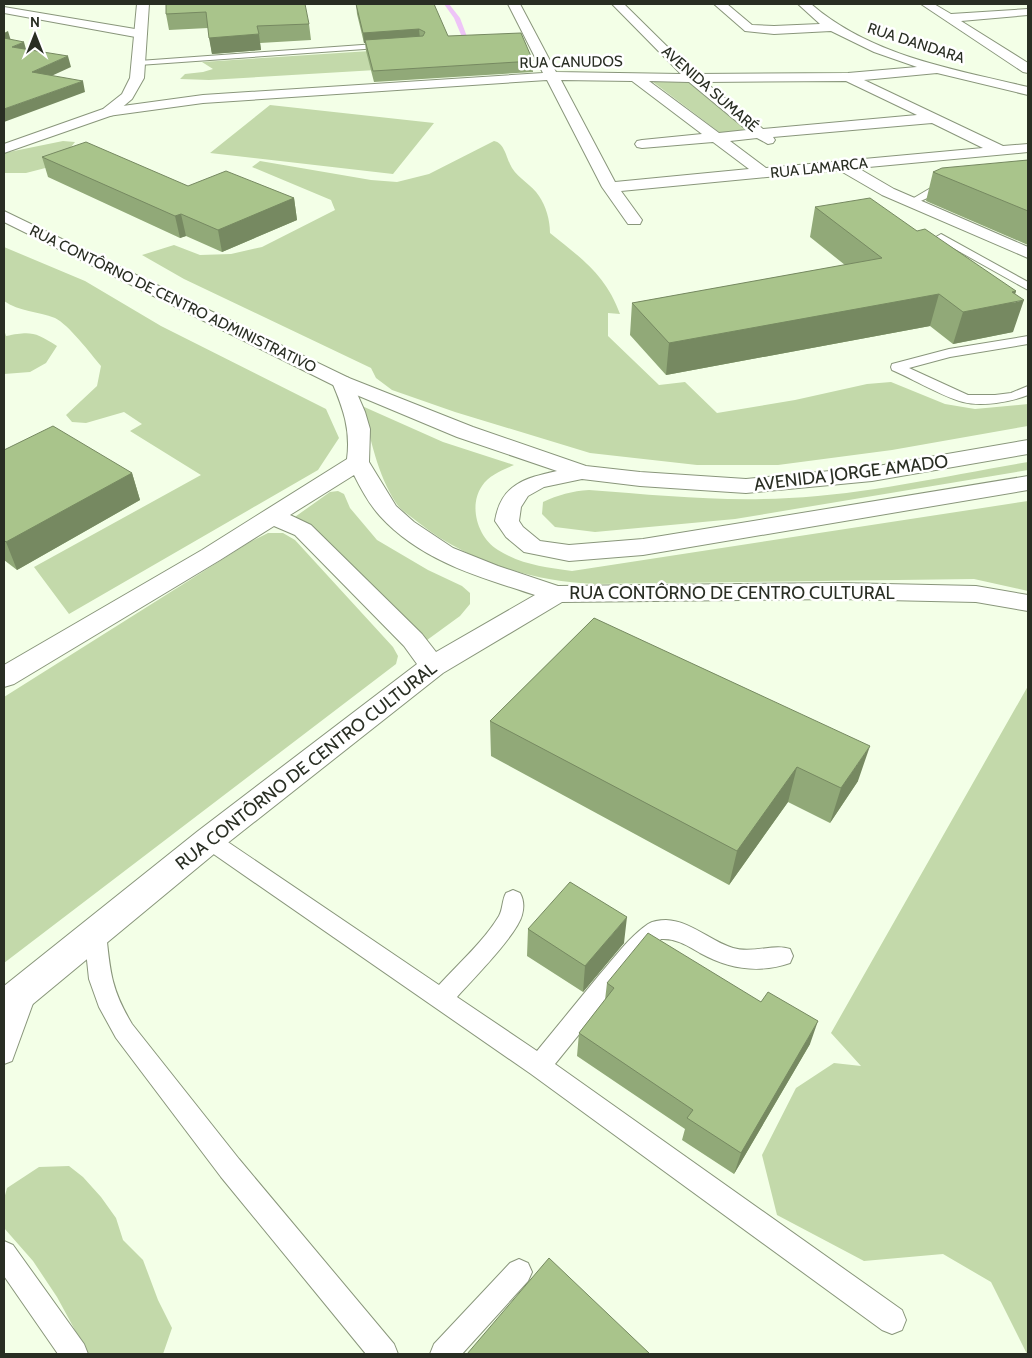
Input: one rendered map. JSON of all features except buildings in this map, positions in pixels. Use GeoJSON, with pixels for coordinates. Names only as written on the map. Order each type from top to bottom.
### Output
{"type":"FeatureCollection","features":[{"type":"Feature","properties":{"kind":"street"},"geometry":{"type":"LineString","coordinates":[[4,149],[108,112],[127,96],[143,91],[138,78],[142,4]]}},
{"type":"Feature","properties":{"kind":"street"},"geometry":{"type":"LineString","coordinates":[[514,4],[610,187],[634,220]]}},
{"type":"Feature","properties":{"kind":"street","name":"AVENIDA SUMARÉ"},"geometry":{"type":"LineString","coordinates":[[618,4],[692,78],[776,146]]}},
{"type":"Feature","properties":{"kind":"street"},"geometry":{"type":"LineString","coordinates":[[720,4],[749,28],[774,30],[833,28]]}},
{"type":"Feature","properties":{"kind":"street","name":"RUA DANDARA"},"geometry":{"type":"LineString","coordinates":[[804,4],[833,28],[858,41],[939,69],[1028,91]]}},
{"type":"Feature","properties":{"kind":"street"},"geometry":{"type":"LineString","coordinates":[[927,4],[1028,68]]}},
{"type":"Feature","properties":{"kind":"street"},"geometry":{"type":"LineString","coordinates":[[4,10],[140,34]]}},
{"type":"Feature","properties":{"kind":"street"},"geometry":{"type":"LineString","coordinates":[[948,18],[1028,12]]}},
{"type":"Feature","properties":{"kind":"street"},"geometry":{"type":"LineString","coordinates":[[992,45],[1010,44]]}},
{"type":"Feature","properties":{"kind":"street","name":"RUA CANUDOS"},"geometry":{"type":"LineString","coordinates":[[108,112],[203,100],[552,76],[692,78],[848,77],[939,69]]}},
{"type":"Feature","properties":{"kind":"street"},"geometry":{"type":"LineString","coordinates":[[635,77],[765,174]]}},
{"type":"Feature","properties":{"kind":"street"},"geometry":{"type":"LineString","coordinates":[[848,77],[1000,150]]}},
{"type":"Feature","properties":{"kind":"street","name":"RUA CANUDOS"},"geometry":{"type":"LineString","coordinates":[[143,91],[203,100]]}},
{"type":"Feature","properties":{"kind":"street"},"geometry":{"type":"LineString","coordinates":[[675,106],[720,101]]}},
{"type":"Feature","properties":{"kind":"street"},"geometry":{"type":"LineString","coordinates":[[642,144],[935,118]]}},
{"type":"Feature","properties":{"kind":"street","name":"RUA LAMARCA"},"geometry":{"type":"LineString","coordinates":[[610,187],[1028,148]]}},
{"type":"Feature","properties":{"kind":"street"},"geometry":{"type":"LineString","coordinates":[[791,157],[806,169]]}},
{"type":"Feature","properties":{"kind":"street"},"geometry":{"type":"LineString","coordinates":[[843,166],[888,192],[1028,253]]}},
{"type":"Feature","properties":{"kind":"street","name":"RUA CONTÔRNO DE CENTRO ADMINISTRATIVO"},"geometry":{"type":"LineString","coordinates":[[4,216],[342,382],[465,432],[583,472]]}},
{"type":"Feature","properties":{"kind":"street"},"geometry":{"type":"LineString","coordinates":[[342,382],[360,427],[361,444],[358,462],[386,510],[412,535],[445,554],[557,594]]}},
{"type":"Feature","properties":{"kind":"street","name":"AVENIDA JORGE AMADO"},"geometry":{"type":"LineString","coordinates":[[583,472],[640,479],[746,486],[872,474],[1028,447]]}},
{"type":"Feature","properties":{"kind":"street"},"geometry":{"type":"LineString","coordinates":[[4,677],[274,517],[358,462]]}},
{"type":"Feature","properties":{"kind":"street"},"geometry":{"type":"LineString","coordinates":[[583,472],[537,482],[520,491],[508,507],[507,521],[514,532],[533,547],[570,553],[643,547],[1028,483]]}},
{"type":"Feature","properties":{"kind":"street"},"geometry":{"type":"LineString","coordinates":[[274,517],[303,530],[413,640],[433,666]]}},
{"type":"Feature","properties":{"kind":"street","name":"RUA CONTÔRNO DE CENTRO CULTURAL"},"geometry":{"type":"LineString","coordinates":[[11,1000],[209,840],[433,666],[557,594],[879,592],[976,594],[1028,603]]}},
{"type":"Feature","properties":{"kind":"lane"},"geometry":{"type":"LineString","coordinates":[[139,63],[401,45]]}},
{"type":"Feature","properties":{"kind":"lane"},"geometry":{"type":"LineString","coordinates":[[912,202],[933,191],[962,188]]}},
{"type":"Feature","properties":{"kind":"lane"},"geometry":{"type":"LineString","coordinates":[[941,237],[1028,287]]}},
{"type":"Feature","properties":{"kind":"lane"},"geometry":{"type":"LineString","coordinates":[[1028,340],[949,353],[897,367],[966,399],[995,399],[1014,396],[1028,390]]}},
{"type":"Feature","properties":{"kind":"lane"},"geometry":{"type":"LineString","coordinates":[[209,840],[539,1066],[892,1320]]}},
{"type":"Feature","properties":{"kind":"lane"},"geometry":{"type":"LineString","coordinates":[[441,999],[493,941],[511,916],[513,899]]}},
{"type":"Feature","properties":{"kind":"lane"},"geometry":{"type":"LineString","coordinates":[[539,1066],[633,951],[656,930],[673,930],[738,959],[758,961],[782,956]]}},
{"type":"Feature","properties":{"kind":"lane"},"geometry":{"type":"LineString","coordinates":[[95,932],[100,979],[110,1007],[124,1031],[230,1168],[384,1354]]}},
{"type":"Feature","properties":{"kind":"lane"},"geometry":{"type":"LineString","coordinates":[[4,1053],[11,1000]]}},
{"type":"Feature","properties":{"kind":"lane"},"geometry":{"type":"LineString","coordinates":[[4,1254],[74,1354]]}},
{"type":"Feature","properties":{"kind":"lane"},"geometry":{"type":"LineString","coordinates":[[444,1354],[519,1272]]}},
{"type":"Feature","properties":{"kind":"green space"},"geometry":{"type":"Polygon","coordinates":[[[401,49],[376,70],[209,80],[180,79],[185,74],[213,69],[202,62],[401,49]]]}},
{"type":"Feature","properties":{"kind":"green space"},"geometry":{"type":"Polygon","coordinates":[[[688,81],[751,133],[723,135],[653,82],[688,81]]]}},
{"type":"Feature","properties":{"kind":"green space"},"geometry":{"type":"Polygon","coordinates":[[[270,105],[434,123],[393,174],[210,153],[270,105]]]}},
{"type":"Feature","properties":{"kind":"green space"},"geometry":{"type":"Polygon","coordinates":[[[63,141],[75,142],[57,165],[26,173],[4,173],[4,153],[63,141]]]}},
{"type":"Feature","properties":{"kind":"green space"},"geometry":{"type":"Polygon","coordinates":[[[494,141],[501,145],[515,172],[536,192],[544,204],[550,233],[591,268],[608,288],[620,314],[608,313],[608,336],[659,385],[685,382],[717,413],[795,400],[867,384],[891,382],[945,404],[975,409],[1028,404],[1028,426],[892,450],[778,465],[697,465],[590,453],[455,412],[392,390],[376,378],[371,368],[184,279],[142,255],[174,245],[200,255],[231,254],[262,247],[335,210],[331,200],[252,167],[260,161],[371,180],[397,182],[429,174],[494,141]]]}},
{"type":"Feature","properties":{"kind":"green space"},"geometry":{"type":"Polygon","coordinates":[[[4,247],[85,281],[161,326],[326,409],[339,438],[318,470],[69,614],[34,567],[201,475],[130,431],[142,424],[124,412],[86,423],[72,422],[66,415],[97,386],[101,366],[60,321],[10,305],[4,301],[4,247]]]}},
{"type":"Feature","properties":{"kind":"green space"},"geometry":{"type":"Polygon","coordinates":[[[4,329],[6,336],[21,333],[33,334],[57,346],[46,363],[30,372],[4,374],[4,329]]]}},
{"type":"Feature","properties":{"kind":"green space"},"geometry":{"type":"Polygon","coordinates":[[[362,406],[443,442],[514,465],[496,473],[482,486],[476,503],[477,521],[485,538],[498,550],[516,559],[543,567],[572,571],[1028,501],[1028,591],[974,579],[594,584],[547,579],[524,574],[480,559],[459,549],[438,537],[401,509],[389,492],[379,468],[362,406]]]}},
{"type":"Feature","properties":{"kind":"green space"},"geometry":{"type":"Polygon","coordinates":[[[1028,462],[1028,470],[735,519],[595,532],[555,527],[542,514],[543,502],[565,494],[589,490],[714,499],[789,498],[849,493],[1028,462]]]}},
{"type":"Feature","properties":{"kind":"green space"},"geometry":{"type":"Polygon","coordinates":[[[338,491],[344,494],[350,508],[377,540],[428,570],[462,586],[470,593],[470,604],[460,616],[423,643],[292,519],[330,492],[338,491]]]}},
{"type":"Feature","properties":{"kind":"green space"},"geometry":{"type":"Polygon","coordinates":[[[268,533],[283,533],[295,540],[393,647],[398,656],[396,664],[4,963],[4,697],[250,542],[268,533]]]}},
{"type":"Feature","properties":{"kind":"green space"},"geometry":{"type":"Polygon","coordinates":[[[1028,686],[1027,1354],[991,1282],[943,1254],[864,1261],[777,1215],[762,1155],[796,1088],[834,1063],[861,1066],[831,1033],[1028,686]]]}},
{"type":"Feature","properties":{"kind":"green space"},"geometry":{"type":"Polygon","coordinates":[[[69,1166],[83,1177],[101,1197],[116,1218],[123,1240],[143,1260],[158,1300],[172,1328],[163,1354],[88,1354],[57,1297],[33,1261],[4,1228],[4,1199],[7,1188],[39,1167],[69,1166]]]}},
{"type":"Feature","properties":{"kind":"waterway"},"geometry":{"type":"LineString","coordinates":[[447,4],[457,18],[470,49]]}}]}
